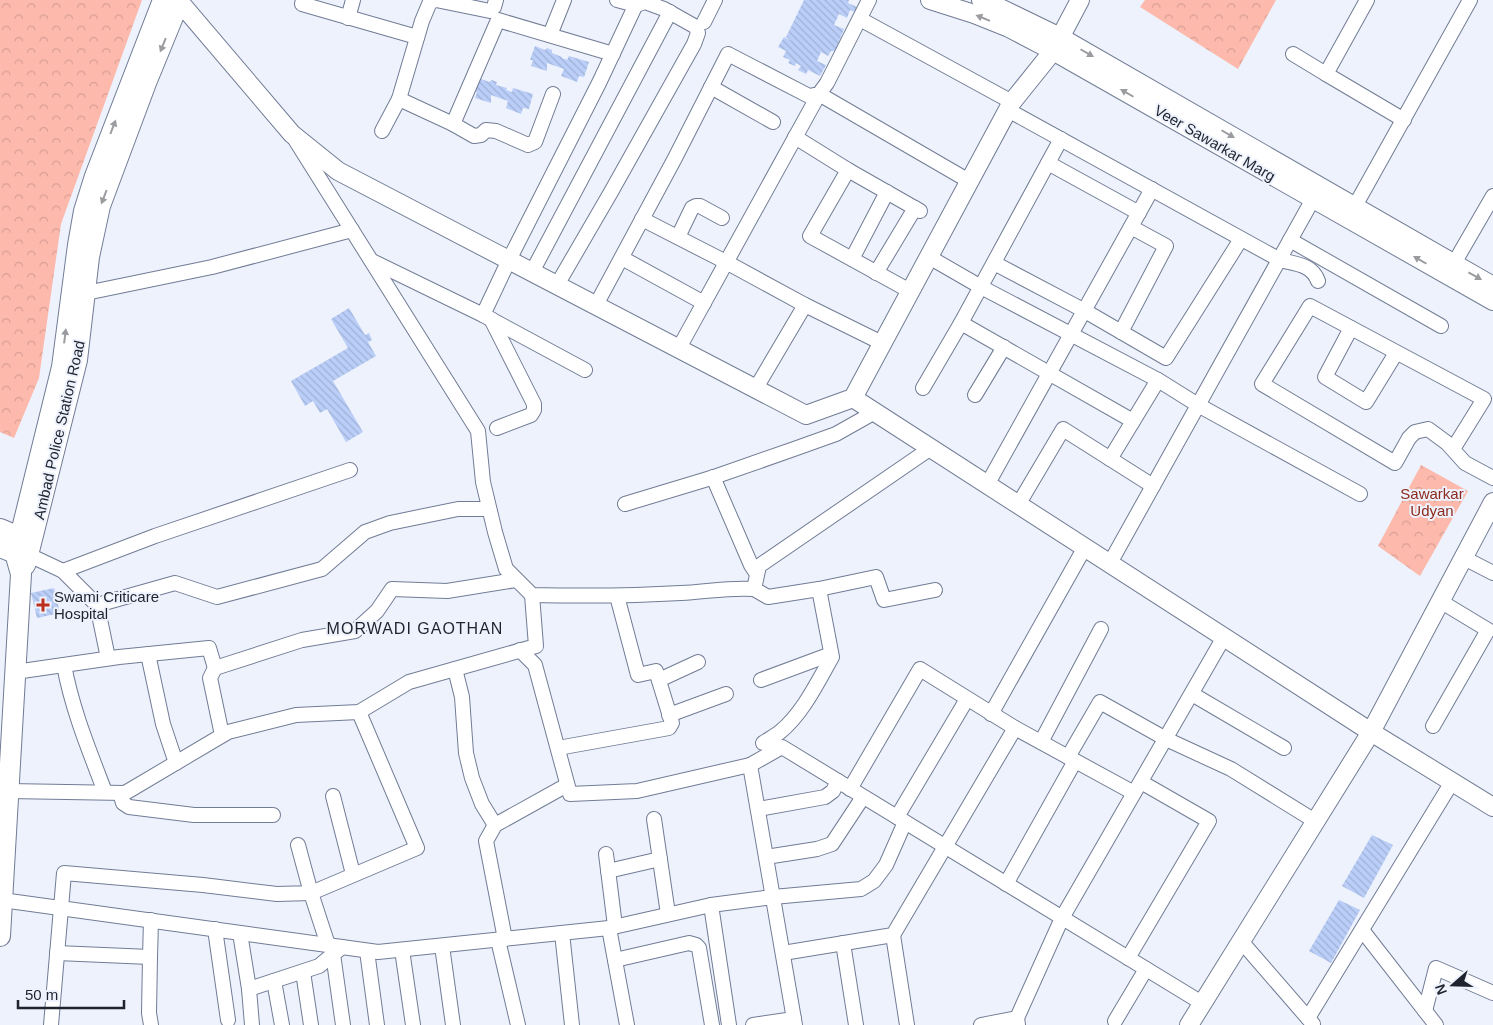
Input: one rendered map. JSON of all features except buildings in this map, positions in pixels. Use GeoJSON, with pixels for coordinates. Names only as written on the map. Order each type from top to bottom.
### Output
{"type":"FeatureCollection","features":[{"type":"Feature","properties":{"kind":"main road"},"geometry":{"type":"LineString","coordinates":[[0,529],[16,548]]}},
{"type":"Feature","properties":{"kind":"main road","name":"Ambad Police Station Road"},"geometry":{"type":"LineString","coordinates":[[0,936],[4,810],[8,791],[21,574],[16,548]]}},
{"type":"Feature","properties":{"kind":"street","name":"Ambad Police Station Road"},"geometry":{"type":"LineString","coordinates":[[16,548],[61,367],[76,245],[83,211],[94,176],[162,0]]}},
{"type":"Feature","properties":{"kind":"street"},"geometry":{"type":"LineString","coordinates":[[303,0],[302,4],[417,37]]}},
{"type":"Feature","properties":{"kind":"street"},"geometry":{"type":"LineString","coordinates":[[348,18],[353,0]]}},
{"type":"Feature","properties":{"kind":"street"},"geometry":{"type":"LineString","coordinates":[[382,131],[399,98],[417,37],[430,2],[436,0],[490,11],[494,7],[496,0]]}},
{"type":"Feature","properties":{"kind":"street"},"geometry":{"type":"LineString","coordinates":[[550,35],[564,0]]}},
{"type":"Feature","properties":{"kind":"street"},"geometry":{"type":"LineString","coordinates":[[557,284],[611,192],[694,44],[698,33],[696,28],[670,12],[645,2],[617,0]]}},
{"type":"Feature","properties":{"kind":"street"},"geometry":{"type":"LineString","coordinates":[[704,22],[715,0]]}},
{"type":"Feature","properties":{"kind":"street"},"geometry":{"type":"LineString","coordinates":[[679,348],[819,94],[827,83],[869,0]]}},
{"type":"Feature","properties":{"kind":"street","name":"Veer Sawarkar Marg"},"geometry":{"type":"LineString","coordinates":[[930,0],[1057,44],[1355,206],[1493,301]]}},
{"type":"Feature","properties":{"kind":"street","name":"Veer Sawarkar Marg"},"geometry":{"type":"LineString","coordinates":[[981,0],[998,6],[1057,44],[1313,199],[1450,270],[1493,286]]}},
{"type":"Feature","properties":{"kind":"street"},"geometry":{"type":"LineString","coordinates":[[292,134],[338,171],[806,415],[853,398],[1010,106],[1057,44],[1080,0]]}},
{"type":"Feature","properties":{"kind":"street"},"geometry":{"type":"LineString","coordinates":[[1326,74],[1367,0]]}},
{"type":"Feature","properties":{"kind":"street"},"geometry":{"type":"LineString","coordinates":[[1355,206],[1470,0]]}},
{"type":"Feature","properties":{"kind":"street","name":"Ambad Police Station Road"},"geometry":{"type":"LineString","coordinates":[[16,548],[78,360],[90,257],[101,206],[180,1]]}},
{"type":"Feature","properties":{"kind":"street"},"geometry":{"type":"LineString","coordinates":[[8,791],[125,793],[228,732],[296,715],[359,712],[409,682],[536,646],[532,595],[506,569],[489,509],[483,482],[478,431],[292,134],[180,1]]}},
{"type":"Feature","properties":{"kind":"street"},"geometry":{"type":"LineString","coordinates":[[497,428],[531,415],[534,410],[534,404],[487,317],[509,260],[613,54],[637,2]]}},
{"type":"Feature","properties":{"kind":"street"},"geometry":{"type":"LineString","coordinates":[[532,272],[670,12]]}},
{"type":"Feature","properties":{"kind":"street"},"geometry":{"type":"LineString","coordinates":[[860,19],[1010,106],[1061,139],[1280,260],[1309,268],[1316,275],[1318,281]]}},
{"type":"Feature","properties":{"kind":"street"},"geometry":{"type":"LineString","coordinates":[[453,124],[498,20],[613,54]]}},
{"type":"Feature","properties":{"kind":"street"},"geometry":{"type":"LineString","coordinates":[[596,305],[728,54],[809,96],[819,94],[969,181]]}},
{"type":"Feature","properties":{"kind":"street"},"geometry":{"type":"LineString","coordinates":[[1293,54],[1404,120]]}},
{"type":"Feature","properties":{"kind":"street"},"geometry":{"type":"LineString","coordinates":[[711,87],[773,122]]}},
{"type":"Feature","properties":{"kind":"street"},"geometry":{"type":"LineString","coordinates":[[399,98],[474,136],[481,135],[486,130],[496,131],[528,145],[535,142],[553,94]]}},
{"type":"Feature","properties":{"kind":"street"},"geometry":{"type":"LineString","coordinates":[[795,138],[918,210],[876,273]]}},
{"type":"Feature","properties":{"kind":"street"},"geometry":{"type":"LineString","coordinates":[[923,388],[981,287],[1061,139]]}},
{"type":"Feature","properties":{"kind":"street"},"geometry":{"type":"LineString","coordinates":[[1048,163],[1139,213]]}},
{"type":"Feature","properties":{"kind":"street"},"geometry":{"type":"LineString","coordinates":[[848,170],[810,236],[910,291]]}},
{"type":"Feature","properties":{"kind":"street"},"geometry":{"type":"LineString","coordinates":[[987,484],[1152,189]]}},
{"type":"Feature","properties":{"kind":"street"},"geometry":{"type":"LineString","coordinates":[[852,259],[887,192]]}},
{"type":"Feature","properties":{"kind":"street"},"geometry":{"type":"LineString","coordinates":[[1450,270],[1493,196]]}},
{"type":"Feature","properties":{"kind":"street"},"geometry":{"type":"LineString","coordinates":[[1110,563],[1313,199]]}},
{"type":"Feature","properties":{"kind":"street"},"geometry":{"type":"LineString","coordinates":[[678,237],[692,208],[696,206],[700,206],[722,218]]}},
{"type":"Feature","properties":{"kind":"street"},"geometry":{"type":"LineString","coordinates":[[642,219],[805,305],[882,343]]}},
{"type":"Feature","properties":{"kind":"street"},"geometry":{"type":"LineString","coordinates":[[1121,332],[1166,246],[1131,226]]}},
{"type":"Feature","properties":{"kind":"street"},"geometry":{"type":"LineString","coordinates":[[86,292],[212,267],[352,230]]}},
{"type":"Feature","properties":{"kind":"street"},"geometry":{"type":"LineString","coordinates":[[994,263],[1085,311],[1166,358],[1242,239]]}},
{"type":"Feature","properties":{"kind":"street"},"geometry":{"type":"LineString","coordinates":[[1290,240],[1441,326]]}},
{"type":"Feature","properties":{"kind":"street"},"geometry":{"type":"LineString","coordinates":[[929,257],[981,287],[1158,380],[1198,405],[1360,494]]}},
{"type":"Feature","properties":{"kind":"street"},"geometry":{"type":"LineString","coordinates":[[622,258],[704,303]]}},
{"type":"Feature","properties":{"kind":"street"},"geometry":{"type":"LineString","coordinates":[[371,260],[487,317],[585,370]]}},
{"type":"Feature","properties":{"kind":"street"},"geometry":{"type":"LineString","coordinates":[[756,388],[805,305]]}},
{"type":"Feature","properties":{"kind":"street"},"geometry":{"type":"LineString","coordinates":[[1453,448],[1484,399],[1310,306],[1262,384],[1395,463],[1409,438],[1415,432],[1428,429],[1440,436],[1465,463],[1493,478]]}},
{"type":"Feature","properties":{"kind":"street"},"geometry":{"type":"LineString","coordinates":[[961,323],[1133,421]]}},
{"type":"Feature","properties":{"kind":"street"},"geometry":{"type":"LineString","coordinates":[[1351,328],[1325,377],[1366,402],[1396,353]]}},
{"type":"Feature","properties":{"kind":"street"},"geometry":{"type":"LineString","coordinates":[[975,395],[1004,347]]}},
{"type":"Feature","properties":{"kind":"street"},"geometry":{"type":"LineString","coordinates":[[1110,458],[1158,380]]}},
{"type":"Feature","properties":{"kind":"street"},"geometry":{"type":"LineString","coordinates":[[853,398],[1371,732],[1493,807]]}},
{"type":"Feature","properties":{"kind":"street"},"geometry":{"type":"LineString","coordinates":[[626,504],[713,477],[836,434],[875,412]]}},
{"type":"Feature","properties":{"kind":"street"},"geometry":{"type":"LineString","coordinates":[[1018,505],[1063,429],[1153,486]]}},
{"type":"Feature","properties":{"kind":"street"},"geometry":{"type":"LineString","coordinates":[[754,589],[759,566],[931,448]]}},
{"type":"Feature","properties":{"kind":"street"},"geometry":{"type":"LineString","coordinates":[[63,571],[155,536],[350,470]]}},
{"type":"Feature","properties":{"kind":"street"},"geometry":{"type":"LineString","coordinates":[[713,477],[751,565],[757,574]]}},
{"type":"Feature","properties":{"kind":"street"},"geometry":{"type":"LineString","coordinates":[[1189,1025],[1371,732],[1493,502]]}},
{"type":"Feature","properties":{"kind":"street"},"geometry":{"type":"LineString","coordinates":[[97,605],[174,583],[217,597],[322,568],[365,532],[390,523],[458,509],[489,509]]}},
{"type":"Feature","properties":{"kind":"street"},"geometry":{"type":"LineString","coordinates":[[991,714],[1085,547]]}},
{"type":"Feature","properties":{"kind":"street"},"geometry":{"type":"LineString","coordinates":[[16,548],[63,571],[97,605],[108,658]]}},
{"type":"Feature","properties":{"kind":"street"},"geometry":{"type":"LineString","coordinates":[[1464,558],[1493,573]]}},
{"type":"Feature","properties":{"kind":"street"},"geometry":{"type":"LineString","coordinates":[[532,595],[617,596],[741,588],[754,589],[768,597],[876,577],[884,600],[935,590]]}},
{"type":"Feature","properties":{"kind":"street"},"geometry":{"type":"LineString","coordinates":[[215,668],[302,640],[355,631],[376,611],[392,589],[446,591],[516,580]]}},
{"type":"Feature","properties":{"kind":"street"},"geometry":{"type":"LineString","coordinates":[[763,743],[779,732],[791,720],[811,694],[832,657],[819,589]]}},
{"type":"Feature","properties":{"kind":"street"},"geometry":{"type":"LineString","coordinates":[[558,748],[669,728],[672,723],[656,671],[638,675],[617,596]]}},
{"type":"Feature","properties":{"kind":"street"},"geometry":{"type":"LineString","coordinates":[[1434,726],[1488,630],[1440,601]]}},
{"type":"Feature","properties":{"kind":"street"},"geometry":{"type":"LineString","coordinates":[[1041,742],[1101,629]]}},
{"type":"Feature","properties":{"kind":"street"},"geometry":{"type":"LineString","coordinates":[[981,1025],[1017,1021],[1062,918],[1224,637]]}},
{"type":"Feature","properties":{"kind":"street"},"geometry":{"type":"LineString","coordinates":[[15,672],[108,658],[209,648],[215,668],[210,678],[222,735]]}},
{"type":"Feature","properties":{"kind":"street"},"geometry":{"type":"LineString","coordinates":[[520,650],[536,665],[570,794],[637,791],[750,765],[782,747],[1202,1003]]}},
{"type":"Feature","properties":{"kind":"street"},"geometry":{"type":"LineString","coordinates":[[148,654],[163,724],[176,763]]}},
{"type":"Feature","properties":{"kind":"street"},"geometry":{"type":"LineString","coordinates":[[761,680],[831,654]]}},
{"type":"Feature","properties":{"kind":"street"},"geometry":{"type":"LineString","coordinates":[[659,680],[698,662]]}},
{"type":"Feature","properties":{"kind":"street"},"geometry":{"type":"LineString","coordinates":[[64,665],[68,689],[105,792]]}},
{"type":"Feature","properties":{"kind":"street"},"geometry":{"type":"LineString","coordinates":[[455,669],[462,697],[466,752],[472,778],[482,804],[496,825]]}},
{"type":"Feature","properties":{"kind":"street"},"geometry":{"type":"LineString","coordinates":[[850,789],[920,669],[1014,728],[1072,759],[1209,821],[1128,958]]}},
{"type":"Feature","properties":{"kind":"street"},"geometry":{"type":"LineString","coordinates":[[669,715],[726,694]]}},
{"type":"Feature","properties":{"kind":"street"},"geometry":{"type":"LineString","coordinates":[[1192,694],[1284,748]]}},
{"type":"Feature","properties":{"kind":"street"},"geometry":{"type":"LineString","coordinates":[[2,900],[215,929],[334,949],[378,952],[612,927],[711,905],[861,889],[874,881],[886,865],[901,820],[967,698]]}},
{"type":"Feature","properties":{"kind":"street"},"geometry":{"type":"LineString","coordinates":[[1006,884],[1100,702],[1166,739],[1231,770],[1316,821]]}},
{"type":"Feature","properties":{"kind":"street"},"geometry":{"type":"LineString","coordinates":[[51,1025],[64,873],[203,884],[277,894],[311,893],[417,848],[359,712]]}},
{"type":"Feature","properties":{"kind":"street"},"geometry":{"type":"LineString","coordinates":[[907,1025],[893,935],[1014,728]]}},
{"type":"Feature","properties":{"kind":"street"},"geometry":{"type":"LineString","coordinates":[[750,765],[794,1022],[753,1025]]}},
{"type":"Feature","properties":{"kind":"street"},"geometry":{"type":"LineString","coordinates":[[758,809],[825,797],[833,791],[838,781]]}},
{"type":"Feature","properties":{"kind":"street"},"geometry":{"type":"LineString","coordinates":[[1241,941],[1311,1022],[1362,930],[1452,782]]}},
{"type":"Feature","properties":{"kind":"street"},"geometry":{"type":"LineString","coordinates":[[518,1025],[486,840],[496,825],[567,785]]}},
{"type":"Feature","properties":{"kind":"street"},"geometry":{"type":"LineString","coordinates":[[120,793],[123,803],[129,807],[194,815],[272,815]]}},
{"type":"Feature","properties":{"kind":"street"},"geometry":{"type":"LineString","coordinates":[[332,796],[354,874]]}},
{"type":"Feature","properties":{"kind":"street"},"geometry":{"type":"LineString","coordinates":[[766,858],[817,849],[832,844],[863,797]]}},
{"type":"Feature","properties":{"kind":"street"},"geometry":{"type":"LineString","coordinates":[[654,819],[668,914]]}},
{"type":"Feature","properties":{"kind":"street"},"geometry":{"type":"LineString","coordinates":[[298,845],[311,893],[334,949],[343,1025]]}},
{"type":"Feature","properties":{"kind":"street"},"geometry":{"type":"LineString","coordinates":[[606,854],[615,960],[627,1025]]}},
{"type":"Feature","properties":{"kind":"street"},"geometry":{"type":"LineString","coordinates":[[608,871],[660,859]]}},
{"type":"Feature","properties":{"kind":"street"},"geometry":{"type":"LineString","coordinates":[[711,905],[729,1025]]}},
{"type":"Feature","properties":{"kind":"street"},"geometry":{"type":"LineString","coordinates":[[151,920],[149,1012],[151,1025]]}},
{"type":"Feature","properties":{"kind":"street"},"geometry":{"type":"LineString","coordinates":[[215,929],[228,1020]]}},
{"type":"Feature","properties":{"kind":"street"},"geometry":{"type":"LineString","coordinates":[[1362,930],[1428,1020]]}},
{"type":"Feature","properties":{"kind":"street"},"geometry":{"type":"LineString","coordinates":[[240,933],[250,989],[252,1025]]}},
{"type":"Feature","properties":{"kind":"street"},"geometry":{"type":"LineString","coordinates":[[562,933],[572,1025]]}},
{"type":"Feature","properties":{"kind":"street"},"geometry":{"type":"LineString","coordinates":[[783,953],[893,935]]}},
{"type":"Feature","properties":{"kind":"street"},"geometry":{"type":"LineString","coordinates":[[615,960],[689,943],[696,945],[699,948],[712,1025]]}},
{"type":"Feature","properties":{"kind":"street"},"geometry":{"type":"LineString","coordinates":[[843,943],[856,1025]]}},
{"type":"Feature","properties":{"kind":"street"},"geometry":{"type":"LineString","coordinates":[[442,946],[453,1025]]}},
{"type":"Feature","properties":{"kind":"street"},"geometry":{"type":"LineString","coordinates":[[250,989],[319,966],[334,949]]}},
{"type":"Feature","properties":{"kind":"street"},"geometry":{"type":"LineString","coordinates":[[402,950],[413,1025]]}},
{"type":"Feature","properties":{"kind":"street"},"geometry":{"type":"LineString","coordinates":[[367,951],[377,1025]]}},
{"type":"Feature","properties":{"kind":"street"},"geometry":{"type":"LineString","coordinates":[[57,953],[150,957]]}},
{"type":"Feature","properties":{"kind":"street"},"geometry":{"type":"LineString","coordinates":[[1428,1020],[1436,968],[1493,993]]}},
{"type":"Feature","properties":{"kind":"street"},"geometry":{"type":"LineString","coordinates":[[1115,1021],[1146,969]]}},
{"type":"Feature","properties":{"kind":"street"},"geometry":{"type":"LineString","coordinates":[[303,972],[311,1025]]}},
{"type":"Feature","properties":{"kind":"street"},"geometry":{"type":"LineString","coordinates":[[274,981],[282,1025]]}},
{"type":"Feature","properties":{"kind":"green space"},"geometry":{"type":"Polygon","coordinates":[[[0,0],[142,0],[61,224],[39,378],[14,438],[0,432],[0,0]]]}},
{"type":"Feature","properties":{"kind":"green space"},"geometry":{"type":"Polygon","coordinates":[[[1145,0],[1276,0],[1238,69],[1140,7],[1145,0]]]}},
{"type":"Feature","properties":{"kind":"green space","name":"Sawarkar Udyan"},"geometry":{"type":"Polygon","coordinates":[[[1421,465],[1468,491],[1420,576],[1378,546],[1421,465]]]}},
{"type":"Feature","properties":{"kind":"place","name":"Swami Criticare Hospital"},"geometry":{"type":"Point","coordinates":[43,605]}},
{"type":"Feature","properties":{"kind":"district","name":"MORWADI GAOTHAN"},"geometry":{"type":"Point","coordinates":[415,628]}}]}
